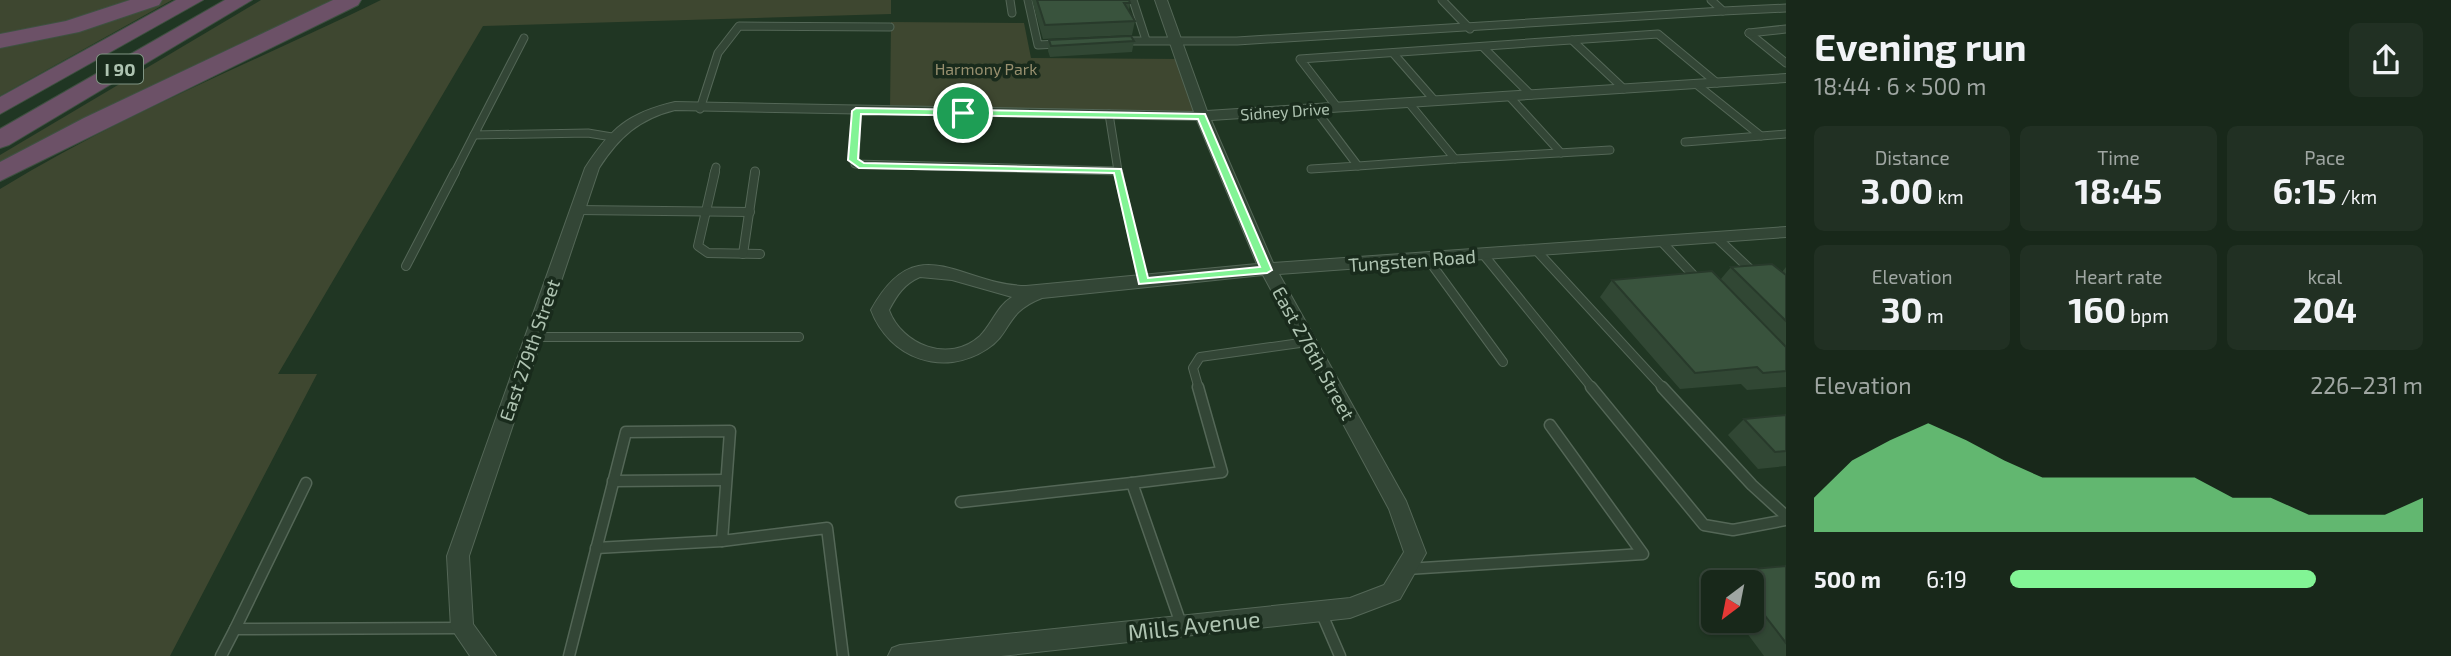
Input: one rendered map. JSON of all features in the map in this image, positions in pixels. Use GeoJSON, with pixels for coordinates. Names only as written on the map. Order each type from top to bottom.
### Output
{"type":"FeatureCollection","features":[{"type":"Feature","properties":{"kind":"highway"},"geometry":{"type":"LineString","coordinates":[[0,41],[71,27],[151,0]]}},
{"type":"Feature","properties":{"kind":"highway","name":"I 90"},"geometry":{"type":"LineString","coordinates":[[0,107],[192,0]]}},
{"type":"Feature","properties":{"kind":"highway","name":"I 90"},"geometry":{"type":"LineString","coordinates":[[0,140],[241,0]]}},
{"type":"Feature","properties":{"kind":"highway"},"geometry":{"type":"LineString","coordinates":[[0,173],[93,123],[350,0]]}},
{"type":"Feature","properties":{"kind":"street","name":"East 276th Street"},"geometry":{"type":"LineString","coordinates":[[1161,0],[1202,116],[1267,270],[1399,507],[1415,553],[1405,570]]}},
{"type":"Feature","properties":{"kind":"street","name":"Sidney Drive"},"geometry":{"type":"LineString","coordinates":[[699,109],[1202,116],[1786,78]]}},
{"type":"Feature","properties":{"kind":"street","name":"East 279th Street"},"geometry":{"type":"LineString","coordinates":[[462,628],[458,556],[592,168],[612,136],[629,122],[653,111],[675,106],[699,109]]}},
{"type":"Feature","properties":{"kind":"street","name":"Tungsten Road"},"geometry":{"type":"LineString","coordinates":[[1039,292],[1012,304],[983,343],[964,353],[941,356],[918,352],[898,342],[884,327],[880,310],[894,285],[928,270],[968,276],[1010,291],[1039,292],[1267,270],[1786,232]]}},
{"type":"Feature","properties":{"kind":"street","name":"Mills Avenue"},"geometry":{"type":"LineString","coordinates":[[900,656],[1350,608],[1392,592],[1405,570]]}},
{"type":"Feature","properties":{"kind":"street"},"geometry":{"type":"LineString","coordinates":[[462,628],[484,656]]}},
{"type":"Feature","properties":{"kind":"lane"},"geometry":{"type":"LineString","coordinates":[[1010,0],[1012,13]]}},
{"type":"Feature","properties":{"kind":"lane"},"geometry":{"type":"LineString","coordinates":[[1028,0],[1038,45],[1065,43]]}},
{"type":"Feature","properties":{"kind":"lane"},"geometry":{"type":"LineString","coordinates":[[1133,0],[1146,40]]}},
{"type":"Feature","properties":{"kind":"lane"},"geometry":{"type":"LineString","coordinates":[[1441,0],[1469,29]]}},
{"type":"Feature","properties":{"kind":"lane"},"geometry":{"type":"LineString","coordinates":[[1711,0],[1723,11]]}},
{"type":"Feature","properties":{"kind":"lane"},"geometry":{"type":"LineString","coordinates":[[1119,41],[1469,29],[1786,8]]}},
{"type":"Feature","properties":{"kind":"lane"},"geometry":{"type":"LineString","coordinates":[[699,109],[718,54],[739,26],[890,27]]}},
{"type":"Feature","properties":{"kind":"lane"},"geometry":{"type":"LineString","coordinates":[[1786,29],[1749,33],[1786,63]]}},
{"type":"Feature","properties":{"kind":"lane"},"geometry":{"type":"LineString","coordinates":[[1337,107],[1300,59],[1658,34],[1717,83]]}},
{"type":"Feature","properties":{"kind":"lane"},"geometry":{"type":"LineString","coordinates":[[407,266],[524,38]]}},
{"type":"Feature","properties":{"kind":"lane"},"geometry":{"type":"LineString","coordinates":[[1572,40],[1624,89]]}},
{"type":"Feature","properties":{"kind":"lane"},"geometry":{"type":"LineString","coordinates":[[1483,47],[1531,95]]}},
{"type":"Feature","properties":{"kind":"lane"},"geometry":{"type":"LineString","coordinates":[[1393,53],[1435,101]]}},
{"type":"Feature","properties":{"kind":"lane"},"geometry":{"type":"LineString","coordinates":[[1696,84],[1761,136]]}},
{"type":"Feature","properties":{"kind":"lane"},"geometry":{"type":"LineString","coordinates":[[1509,96],[1562,153]]}},
{"type":"Feature","properties":{"kind":"lane"},"geometry":{"type":"LineString","coordinates":[[1409,103],[1455,159]]}},
{"type":"Feature","properties":{"kind":"lane"},"geometry":{"type":"LineString","coordinates":[[1315,109],[1358,166]]}},
{"type":"Feature","properties":{"kind":"lane"},"geometry":{"type":"LineString","coordinates":[[856,111],[855,164],[1118,171]]}},
{"type":"Feature","properties":{"kind":"lane"},"geometry":{"type":"LineString","coordinates":[[1109,114],[1118,171],[1143,282]]}},
{"type":"Feature","properties":{"kind":"lane"},"geometry":{"type":"LineString","coordinates":[[474,135],[587,133],[612,136]]}},
{"type":"Feature","properties":{"kind":"lane"},"geometry":{"type":"LineString","coordinates":[[1685,142],[1786,134]]}},
{"type":"Feature","properties":{"kind":"lane"},"geometry":{"type":"LineString","coordinates":[[1311,169],[1610,150]]}},
{"type":"Feature","properties":{"kind":"lane"},"geometry":{"type":"LineString","coordinates":[[716,167],[698,246],[708,253],[760,254]]}},
{"type":"Feature","properties":{"kind":"lane"},"geometry":{"type":"LineString","coordinates":[[743,254],[755,171]]}},
{"type":"Feature","properties":{"kind":"lane"},"geometry":{"type":"LineString","coordinates":[[578,210],[750,212]]}},
{"type":"Feature","properties":{"kind":"lane"},"geometry":{"type":"LineString","coordinates":[[1716,237],[1760,279]]}},
{"type":"Feature","properties":{"kind":"lane"},"geometry":{"type":"LineString","coordinates":[[1661,241],[1703,285]]}},
{"type":"Feature","properties":{"kind":"lane"},"geometry":{"type":"LineString","coordinates":[[1536,250],[1752,485],[1786,518]]}},
{"type":"Feature","properties":{"kind":"lane"},"geometry":{"type":"LineString","coordinates":[[1483,254],[1704,525],[1713,530],[1726,530],[1786,518]]}},
{"type":"Feature","properties":{"kind":"lane"},"geometry":{"type":"LineString","coordinates":[[1427,258],[1503,362]]}},
{"type":"Feature","properties":{"kind":"lane"},"geometry":{"type":"LineString","coordinates":[[534,337],[799,337]]}},
{"type":"Feature","properties":{"kind":"lane"},"geometry":{"type":"LineString","coordinates":[[961,502],[1222,472],[1193,368],[1200,357],[1307,342]]}},
{"type":"Feature","properties":{"kind":"lane"},"geometry":{"type":"LineString","coordinates":[[1405,570],[1643,554],[1549,425]]}},
{"type":"Feature","properties":{"kind":"lane"},"geometry":{"type":"LineString","coordinates":[[569,656],[625,432],[730,431],[722,541]]}},
{"type":"Feature","properties":{"kind":"lane"},"geometry":{"type":"LineString","coordinates":[[613,481],[725,480]]}},
{"type":"Feature","properties":{"kind":"lane"},"geometry":{"type":"LineString","coordinates":[[221,656],[306,482]]}},
{"type":"Feature","properties":{"kind":"lane"},"geometry":{"type":"LineString","coordinates":[[1132,482],[1181,626]]}},
{"type":"Feature","properties":{"kind":"lane"},"geometry":{"type":"LineString","coordinates":[[596,548],[722,541],[827,527],[843,656]]}},
{"type":"Feature","properties":{"kind":"lane"},"geometry":{"type":"LineString","coordinates":[[1321,611],[1340,656]]}},
{"type":"Feature","properties":{"kind":"lane"},"geometry":{"type":"LineString","coordinates":[[235,629],[462,628]]}},
{"type":"Feature","properties":{"kind":"green space"},"geometry":{"type":"Polygon","coordinates":[[[0,0],[141,0],[61,26],[0,37],[0,0]]]}},
{"type":"Feature","properties":{"kind":"green space"},"geometry":{"type":"Polygon","coordinates":[[[161,0],[172,0],[0,96],[0,43],[161,0]]]}},
{"type":"Feature","properties":{"kind":"green space"},"geometry":{"type":"Polygon","coordinates":[[[261,0],[339,0],[0,167],[0,155],[261,0]]]}},
{"type":"Feature","properties":{"kind":"green space"},"geometry":{"type":"Polygon","coordinates":[[[381,0],[891,0],[891,14],[483,26],[278,374],[317,374],[170,656],[0,656],[0,189],[140,113],[381,0]]]}},
{"type":"Feature","properties":{"kind":"green space","name":"Harmony Park"},"geometry":{"type":"Polygon","coordinates":[[[891,22],[1024,23],[1031,58],[1181,59],[1202,116],[890,111],[891,22]]]}},
{"type":"Feature","properties":{"kind":"building"},"geometry":{"type":"Polygon","coordinates":[[[1037,0],[1129,0],[1130,3],[1124,3],[1135,21],[1045,25],[1037,0]]]}},
{"type":"Feature","properties":{"kind":"building"},"geometry":{"type":"Polygon","coordinates":[[[1131,36],[1134,41],[1051,46],[1049,40],[1131,36]]]}},
{"type":"Feature","properties":{"kind":"building"},"geometry":{"type":"Polygon","coordinates":[[[1772,264],[1786,275],[1786,321],[1731,267],[1772,264]]]}},
{"type":"Feature","properties":{"kind":"building"},"geometry":{"type":"Polygon","coordinates":[[[1712,271],[1786,347],[1786,371],[1763,373],[1757,367],[1695,373],[1612,280],[1712,271]]]}},
{"type":"Feature","properties":{"kind":"building"},"geometry":{"type":"Polygon","coordinates":[[[1786,415],[1786,451],[1775,452],[1744,419],[1786,415]]]}},
{"type":"Feature","properties":{"kind":"building"},"geometry":{"type":"Polygon","coordinates":[[[1786,566],[1786,643],[1764,615],[1764,570],[1742,570],[1786,566]]]}},
{"type":"Feature","properties":{"kind":"route"},"geometry":{"type":"LineString","coordinates":[[856,111],[963,113],[1202,116],[1267,270],[1143,282],[1118,171],[862,166],[855,164],[853,160],[856,111]]}}]}
